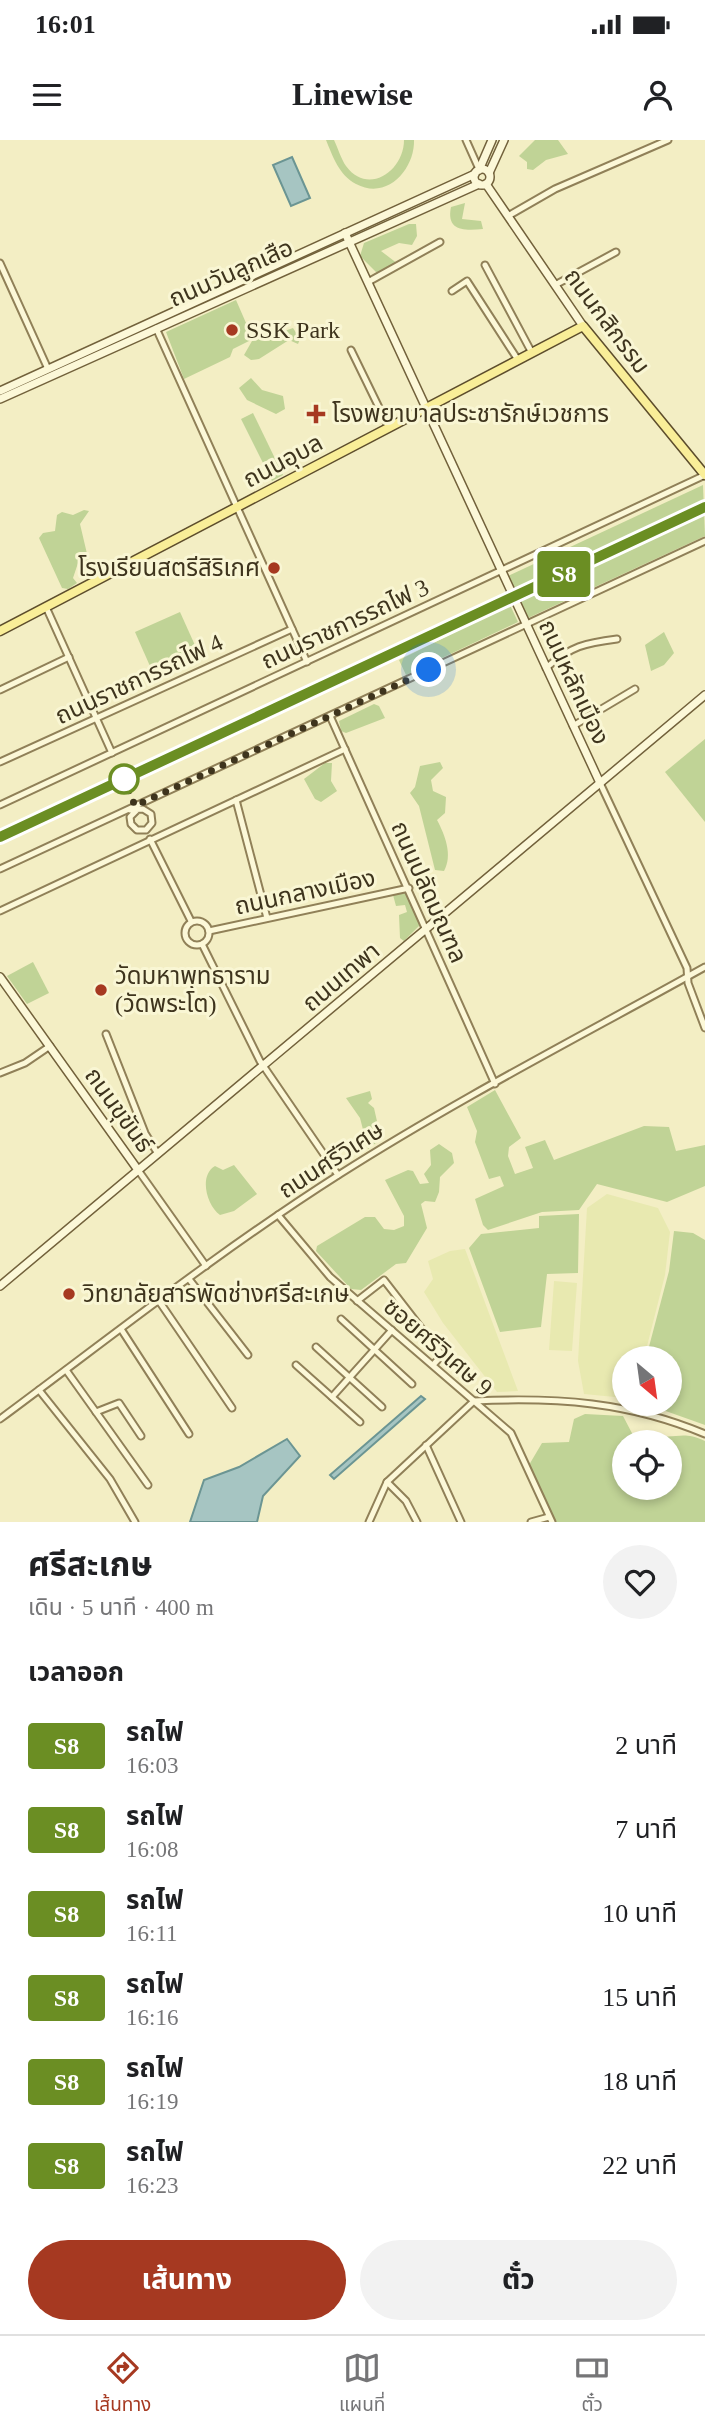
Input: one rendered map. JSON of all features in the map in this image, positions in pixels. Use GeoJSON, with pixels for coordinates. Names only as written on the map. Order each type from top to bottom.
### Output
{"type":"FeatureCollection","features":[{"type":"Feature","properties":{"kind":"main road","name":"ถนนอุบล"},"geometry":{"type":"LineString","coordinates":[[0,631],[583,326]]}},
{"type":"Feature","properties":{"kind":"main road","name":"ถนนกสิกรรม"},"geometry":{"type":"LineString","coordinates":[[583,326],[705,475]]}},
{"type":"Feature","properties":{"kind":"street"},"geometry":{"type":"LineString","coordinates":[[466,140],[477,172]]}},
{"type":"Feature","properties":{"kind":"street"},"geometry":{"type":"LineString","coordinates":[[477,172],[492,140]]}},
{"type":"Feature","properties":{"kind":"street"},"geometry":{"type":"LineString","coordinates":[[483,184],[504,140]]}},
{"type":"Feature","properties":{"kind":"street"},"geometry":{"type":"LineString","coordinates":[[508,216],[555,188],[668,140]]}},
{"type":"Feature","properties":{"kind":"street"},"geometry":{"type":"LineString","coordinates":[[488,149],[498,153]]}},
{"type":"Feature","properties":{"kind":"street"},"geometry":{"type":"LineString","coordinates":[[477,172],[489,173]]}},
{"type":"Feature","properties":{"kind":"street","name":"ถนนกสิกรรม"},"geometry":{"type":"LineString","coordinates":[[477,172],[583,326]]}},
{"type":"Feature","properties":{"kind":"street","name":"ถนนวันลูกเสือ"},"geometry":{"type":"LineString","coordinates":[[0,399],[50,373],[347,237],[477,172]]}},
{"type":"Feature","properties":{"kind":"street","name":"ถนนวันลูกเสือ"},"geometry":{"type":"LineString","coordinates":[[347,237],[483,184]]}},
{"type":"Feature","properties":{"kind":"street","name":"ถนนหลักเมือง"},"geometry":{"type":"LineString","coordinates":[[347,237],[525,625],[687,968],[705,1027]]}},
{"type":"Feature","properties":{"kind":"street"},"geometry":{"type":"LineString","coordinates":[[368,282],[440,242]]}},
{"type":"Feature","properties":{"kind":"street"},"geometry":{"type":"LineString","coordinates":[[555,285],[616,252]]}},
{"type":"Feature","properties":{"kind":"street"},"geometry":{"type":"LineString","coordinates":[[0,263],[50,373]]}},
{"type":"Feature","properties":{"kind":"street"},"geometry":{"type":"LineString","coordinates":[[485,265],[532,353]]}},
{"type":"Feature","properties":{"kind":"street"},"geometry":{"type":"LineString","coordinates":[[452,291],[467,281],[518,360]]}},
{"type":"Feature","properties":{"kind":"street","name":"ถนนวันลูกเสือ"},"geometry":{"type":"LineString","coordinates":[[0,391],[156,328],[176,315]]}},
{"type":"Feature","properties":{"kind":"street"},"geometry":{"type":"LineString","coordinates":[[156,328],[235,508],[307,662]]}},
{"type":"Feature","properties":{"kind":"street"},"geometry":{"type":"LineString","coordinates":[[351,350],[389,428]]}},
{"type":"Feature","properties":{"kind":"street","name":"ถนนราชการรถไฟ 3"},"geometry":{"type":"LineString","coordinates":[[0,805],[705,475]]}},
{"type":"Feature","properties":{"kind":"street"},"geometry":{"type":"LineString","coordinates":[[0,869],[705,541]]}},
{"type":"Feature","properties":{"kind":"street"},"geometry":{"type":"LineString","coordinates":[[46,607],[111,753]]}},
{"type":"Feature","properties":{"kind":"street","name":"ถนนราชการรถไฟ 4"},"geometry":{"type":"LineString","coordinates":[[0,762],[292,629]]}},
{"type":"Feature","properties":{"kind":"street"},"geometry":{"type":"LineString","coordinates":[[546,668],[568,650],[586,643],[617,639]]}},
{"type":"Feature","properties":{"kind":"street"},"geometry":{"type":"LineString","coordinates":[[0,690],[69,657]]}},
{"type":"Feature","properties":{"kind":"street"},"geometry":{"type":"LineString","coordinates":[[573,726],[635,689]]}},
{"type":"Feature","properties":{"kind":"street","name":"ถนนเทพา"},"geometry":{"type":"LineString","coordinates":[[0,1286],[705,695]]}},
{"type":"Feature","properties":{"kind":"street","name":"ถนนปลัดมณฑล"},"geometry":{"type":"LineString","coordinates":[[330,716],[495,1084]]}},
{"type":"Feature","properties":{"kind":"street"},"geometry":{"type":"LineString","coordinates":[[0,911],[345,749]]}},
{"type":"Feature","properties":{"kind":"street"},"geometry":{"type":"LineString","coordinates":[[151,826],[152,817],[149,811],[152,798]]}},
{"type":"Feature","properties":{"kind":"street"},"geometry":{"type":"LineString","coordinates":[[236,800],[267,918]]}},
{"type":"Feature","properties":{"kind":"street"},"geometry":{"type":"LineString","coordinates":[[136,808],[149,811]]}},
{"type":"Feature","properties":{"kind":"street"},"geometry":{"type":"LineString","coordinates":[[136,808],[130,821],[132,827],[140,831]]}},
{"type":"Feature","properties":{"kind":"street"},"geometry":{"type":"LineString","coordinates":[[151,826],[162,834]]}},
{"type":"Feature","properties":{"kind":"street"},"geometry":{"type":"LineString","coordinates":[[140,831],[151,826]]}},
{"type":"Feature","properties":{"kind":"street"},"geometry":{"type":"LineString","coordinates":[[138,845],[140,831]]}},
{"type":"Feature","properties":{"kind":"street"},"geometry":{"type":"LineString","coordinates":[[150,839],[191,921]]}},
{"type":"Feature","properties":{"kind":"street","name":"ถนนกลางเมือง"},"geometry":{"type":"LineString","coordinates":[[209,931],[409,888]]}},
{"type":"Feature","properties":{"kind":"street"},"geometry":{"type":"LineString","coordinates":[[191,921],[203,922],[209,931],[208,939],[202,944],[196,945],[186,940],[184,931],[191,921]]}},
{"type":"Feature","properties":{"kind":"street"},"geometry":{"type":"LineString","coordinates":[[202,944],[264,1066],[338,1175]]}},
{"type":"Feature","properties":{"kind":"street","name":"ถนนศรีวิเศษ"},"geometry":{"type":"LineString","coordinates":[[0,1419],[206,1266],[338,1175],[705,967]]}},
{"type":"Feature","properties":{"kind":"street","name":"ถนนขุขันธ์"},"geometry":{"type":"LineString","coordinates":[[0,977],[206,1266]]}},
{"type":"Feature","properties":{"kind":"street"},"geometry":{"type":"LineString","coordinates":[[106,1034],[145,1133],[158,1154]]}},
{"type":"Feature","properties":{"kind":"street"},"geometry":{"type":"LineString","coordinates":[[0,1073],[25,1063],[50,1046]]}},
{"type":"Feature","properties":{"kind":"street","name":"ซอยศรีวิเศษ 9"},"geometry":{"type":"LineString","coordinates":[[278,1215],[311,1257],[358,1301],[512,1433],[550,1520]]}},
{"type":"Feature","properties":{"kind":"street"},"geometry":{"type":"LineString","coordinates":[[189,1279],[248,1355]]}},
{"type":"Feature","properties":{"kind":"street"},"geometry":{"type":"LineString","coordinates":[[358,1301],[384,1280],[442,1355],[433,1365]]}},
{"type":"Feature","properties":{"kind":"street"},"geometry":{"type":"LineString","coordinates":[[159,1301],[232,1408]]}},
{"type":"Feature","properties":{"kind":"street"},"geometry":{"type":"LineString","coordinates":[[341,1319],[412,1384]]}},
{"type":"Feature","properties":{"kind":"street"},"geometry":{"type":"LineString","coordinates":[[121,1329],[189,1434]]}},
{"type":"Feature","properties":{"kind":"street"},"geometry":{"type":"LineString","coordinates":[[332,1397],[392,1330]]}},
{"type":"Feature","properties":{"kind":"street"},"geometry":{"type":"LineString","coordinates":[[316,1347],[382,1407]]}},
{"type":"Feature","properties":{"kind":"street"},"geometry":{"type":"LineString","coordinates":[[296,1364],[360,1422]]}},
{"type":"Feature","properties":{"kind":"street"},"geometry":{"type":"LineString","coordinates":[[66,1370],[148,1485]]}},
{"type":"Feature","properties":{"kind":"street"},"geometry":{"type":"LineString","coordinates":[[39,1390],[110,1479],[135,1522]]}},
{"type":"Feature","properties":{"kind":"street"},"geometry":{"type":"LineString","coordinates":[[369,1522],[387,1482],[474,1401],[604,1404],[650,1413],[705,1434]]}},
{"type":"Feature","properties":{"kind":"street"},"geometry":{"type":"LineString","coordinates":[[96,1412],[119,1403],[141,1436]]}},
{"type":"Feature","properties":{"kind":"street"},"geometry":{"type":"LineString","coordinates":[[426,1445],[461,1522]]}},
{"type":"Feature","properties":{"kind":"street"},"geometry":{"type":"LineString","coordinates":[[387,1482],[406,1501],[417,1522]]}},
{"type":"Feature","properties":{"kind":"street"},"geometry":{"type":"LineString","coordinates":[[531,1522],[550,1520]]}},
{"type":"Feature","properties":{"kind":"green space"},"geometry":{"type":"Polygon","coordinates":[[[326,140],[334,140],[344,163],[355,175],[374,179],[391,170],[398,161],[404,140],[414,140],[413,151],[405,171],[389,185],[368,188],[345,176],[326,140]]]}},
{"type":"Feature","properties":{"kind":"green space"},"geometry":{"type":"Polygon","coordinates":[[[535,140],[558,140],[568,154],[546,160],[533,170],[527,169],[527,162],[519,156],[535,140]]]}},
{"type":"Feature","properties":{"kind":"green space"},"geometry":{"type":"Polygon","coordinates":[[[465,203],[462,219],[481,221],[483,229],[458,228],[451,221],[451,207],[465,203]]]}},
{"type":"Feature","properties":{"kind":"green space"},"geometry":{"type":"Polygon","coordinates":[[[409,224],[416,224],[417,236],[412,245],[399,243],[381,251],[398,264],[378,274],[360,256],[364,243],[409,224]]]}},
{"type":"Feature","properties":{"kind":"green space"},"geometry":{"type":"Polygon","coordinates":[[[236,300],[253,339],[233,349],[230,357],[184,379],[166,332],[236,300]]]}},
{"type":"Feature","properties":{"kind":"green space"},"geometry":{"type":"Polygon","coordinates":[[[293,328],[300,339],[298,344],[289,340],[259,359],[251,360],[244,355],[252,341],[265,332],[276,334],[293,328]]]}},
{"type":"Feature","properties":{"kind":"green space"},"geometry":{"type":"Polygon","coordinates":[[[251,378],[262,390],[283,396],[285,409],[276,414],[247,400],[239,388],[251,378]]]}},
{"type":"Feature","properties":{"kind":"green space"},"geometry":{"type":"Polygon","coordinates":[[[253,413],[283,475],[272,481],[241,419],[253,413]]]}},
{"type":"Feature","properties":{"kind":"green space"},"geometry":{"type":"Polygon","coordinates":[[[703,485],[705,536],[528,618],[508,576],[703,485]]]}},
{"type":"Feature","properties":{"kind":"green space"},"geometry":{"type":"Polygon","coordinates":[[[84,510],[89,511],[80,524],[92,575],[88,577],[83,563],[78,563],[73,578],[77,583],[68,589],[62,588],[39,538],[43,533],[55,531],[57,515],[62,512],[73,515],[84,510]]]}},
{"type":"Feature","properties":{"kind":"green space"},"geometry":{"type":"Polygon","coordinates":[[[510,605],[518,622],[406,675],[399,660],[510,605]]]}},
{"type":"Feature","properties":{"kind":"green space"},"geometry":{"type":"Polygon","coordinates":[[[180,612],[198,652],[153,673],[135,632],[180,612]]]}},
{"type":"Feature","properties":{"kind":"green space"},"geometry":{"type":"Polygon","coordinates":[[[664,632],[674,653],[664,665],[651,671],[645,645],[664,632]]]}},
{"type":"Feature","properties":{"kind":"green space"},"geometry":{"type":"Polygon","coordinates":[[[374,704],[379,706],[385,718],[346,733],[341,731],[339,721],[374,704]]]}},
{"type":"Feature","properties":{"kind":"green space"},"geometry":{"type":"Polygon","coordinates":[[[705,739],[705,822],[665,772],[705,739]]]}},
{"type":"Feature","properties":{"kind":"green space"},"geometry":{"type":"Polygon","coordinates":[[[440,762],[443,768],[431,780],[433,791],[446,797],[445,813],[437,820],[448,852],[444,871],[435,870],[419,806],[410,793],[415,787],[420,766],[440,762]]]}},
{"type":"Feature","properties":{"kind":"green space"},"geometry":{"type":"Polygon","coordinates":[[[325,763],[332,763],[331,781],[337,791],[321,802],[315,799],[304,779],[325,763]]]}},
{"type":"Feature","properties":{"kind":"green space"},"geometry":{"type":"Polygon","coordinates":[[[405,893],[421,924],[404,941],[400,938],[399,915],[407,912],[405,905],[396,906],[393,895],[405,893]]]}},
{"type":"Feature","properties":{"kind":"green space"},"geometry":{"type":"Polygon","coordinates":[[[33,962],[49,993],[27,1004],[7,976],[33,962]]]}},
{"type":"Feature","properties":{"kind":"green space"},"geometry":{"type":"Polygon","coordinates":[[[495,1090],[521,1138],[509,1147],[508,1156],[515,1174],[533,1168],[525,1147],[545,1140],[554,1160],[644,1126],[669,1127],[676,1151],[705,1145],[705,1186],[667,1202],[597,1184],[579,1210],[542,1212],[488,1230],[483,1225],[475,1199],[504,1186],[500,1176],[489,1179],[475,1142],[477,1131],[467,1107],[495,1090]]]}},
{"type":"Feature","properties":{"kind":"green space"},"geometry":{"type":"Polygon","coordinates":[[[370,1091],[372,1099],[368,1103],[374,1108],[381,1139],[368,1149],[360,1118],[346,1098],[370,1091]]]}},
{"type":"Feature","properties":{"kind":"green space"},"geometry":{"type":"Polygon","coordinates":[[[439,1144],[452,1153],[454,1163],[440,1177],[435,1202],[425,1201],[421,1204],[427,1228],[406,1263],[396,1264],[361,1290],[351,1289],[316,1251],[317,1246],[365,1217],[375,1217],[384,1229],[394,1230],[404,1226],[404,1216],[385,1180],[408,1170],[413,1171],[420,1184],[429,1183],[424,1174],[431,1165],[430,1150],[439,1144]]]}},
{"type":"Feature","properties":{"kind":"green space"},"geometry":{"type":"Polygon","coordinates":[[[234,1165],[257,1194],[234,1211],[220,1215],[208,1197],[207,1176],[215,1166],[223,1170],[234,1165]]]}},
{"type":"Feature","properties":{"kind":"green space"},"geometry":{"type":"Polygon","coordinates":[[[607,1194],[658,1208],[670,1232],[665,1275],[647,1346],[612,1346],[612,1397],[584,1394],[578,1361],[587,1208],[607,1194]]]}},
{"type":"Feature","properties":{"kind":"green space"},"geometry":{"type":"Polygon","coordinates":[[[579,1214],[578,1273],[547,1274],[541,1327],[500,1332],[469,1248],[481,1234],[539,1228],[539,1216],[579,1214]]]}},
{"type":"Feature","properties":{"kind":"green space"},"geometry":{"type":"Polygon","coordinates":[[[674,1231],[693,1233],[705,1240],[705,1425],[680,1416],[682,1416],[682,1346],[649,1346],[669,1271],[674,1231]]]}},
{"type":"Feature","properties":{"kind":"green space"},"geometry":{"type":"Polygon","coordinates":[[[465,1249],[518,1391],[497,1392],[443,1323],[424,1292],[433,1279],[428,1261],[450,1251],[465,1249]]]}},
{"type":"Feature","properties":{"kind":"green space"},"geometry":{"type":"Polygon","coordinates":[[[554,1281],[577,1283],[572,1351],[549,1350],[554,1281]]]}},
{"type":"Feature","properties":{"kind":"green space"},"geometry":{"type":"Polygon","coordinates":[[[585,1414],[623,1416],[630,1430],[612,1430],[612,1500],[682,1500],[682,1436],[705,1441],[705,1522],[556,1522],[529,1465],[542,1443],[569,1442],[574,1419],[585,1414]]]}},
{"type":"Feature","properties":{"kind":"water"},"geometry":{"type":"Polygon","coordinates":[[[292,157],[310,198],[291,206],[273,165],[292,157]]]}},
{"type":"Feature","properties":{"kind":"water"},"geometry":{"type":"Polygon","coordinates":[[[421,1396],[425,1399],[334,1479],[330,1475],[421,1396]]]}},
{"type":"Feature","properties":{"kind":"water"},"geometry":{"type":"Polygon","coordinates":[[[287,1439],[300,1456],[263,1496],[257,1522],[190,1522],[204,1480],[239,1467],[287,1439]]]}},
{"type":"Feature","properties":{"kind":"railway"},"geometry":{"type":"LineString","coordinates":[[0,837],[705,507]]}},
{"type":"Feature","properties":{"kind":"train","name":"S8"},"geometry":{"type":"LineString","coordinates":[[0,837],[705,507]]}},
{"type":"Feature","properties":{"kind":"place","name":"SSK Park"},"geometry":{"type":"Point","coordinates":[232,330]}},
{"type":"Feature","properties":{"kind":"place","name":"โรงพยาบาลประชารักษ์เวชการ"},"geometry":{"type":"Point","coordinates":[316,414]}},
{"type":"Feature","properties":{"kind":"place","name":"โรงเรียนสตรีสิริเกศ"},"geometry":{"type":"Point","coordinates":[274,568]}},
{"type":"Feature","properties":{"kind":"place","name":"วัดมหาพุทธาราม (วัดพระโต)"},"geometry":{"type":"Point","coordinates":[101,990]}},
{"type":"Feature","properties":{"kind":"place","name":"วิทยาลัยสารพัดช่างศรีสะเกษ"},"geometry":{"type":"Point","coordinates":[69,1294]}},
{"type":"Feature","properties":{"kind":"route"},"geometry":{"type":"LineString","coordinates":[[124,779],[135,806],[429,670]]}}]}
